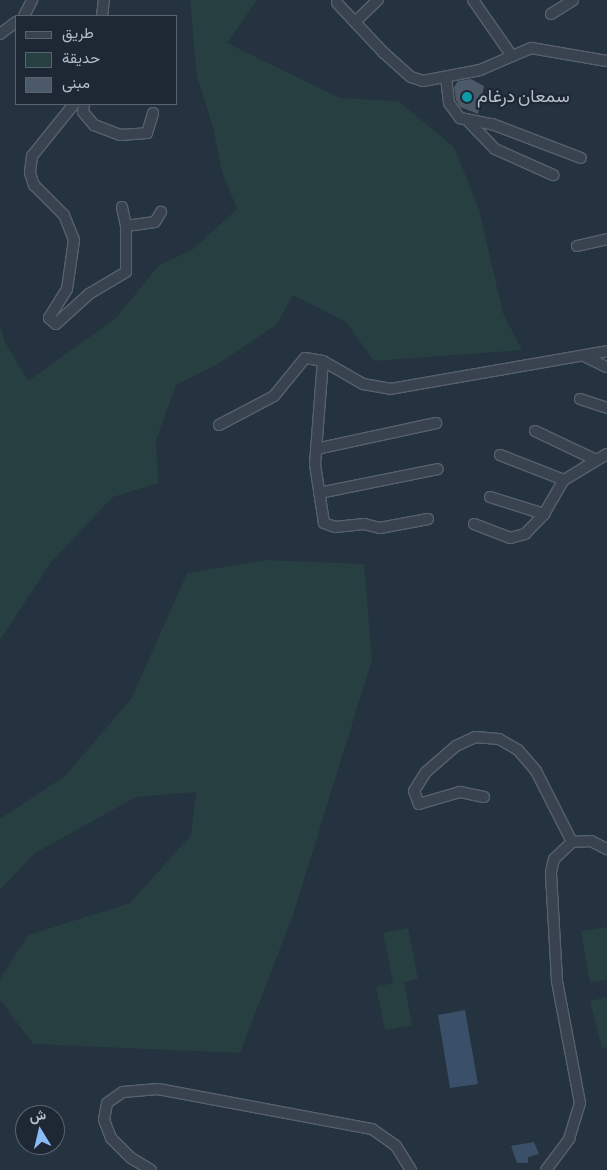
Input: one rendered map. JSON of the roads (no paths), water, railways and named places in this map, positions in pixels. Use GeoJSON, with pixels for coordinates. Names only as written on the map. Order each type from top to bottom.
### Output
{"type":"FeatureCollection","features":[{"type":"Feature","properties":{"kind":"street"},"geometry":{"type":"LineString","coordinates":[[24,15],[32,0]]}},
{"type":"Feature","properties":{"kind":"street"},"geometry":{"type":"LineString","coordinates":[[102,15],[104,0]]}},
{"type":"Feature","properties":{"kind":"street"},"geometry":{"type":"LineString","coordinates":[[355,22],[378,0]]}},
{"type":"Feature","properties":{"kind":"street"},"geometry":{"type":"LineString","coordinates":[[473,0],[512,56]]}},
{"type":"Feature","properties":{"kind":"street"},"geometry":{"type":"LineString","coordinates":[[551,14],[573,0]]}},
{"type":"Feature","properties":{"kind":"street"},"geometry":{"type":"LineString","coordinates":[[337,3],[411,77],[429,82],[480,70],[531,48],[607,61]]}},
{"type":"Feature","properties":{"kind":"street"},"geometry":{"type":"LineString","coordinates":[[0,34],[15,23]]}},
{"type":"Feature","properties":{"kind":"street"},"geometry":{"type":"LineString","coordinates":[[446,78],[451,109],[468,121],[495,149],[553,175]]}},
{"type":"Feature","properties":{"kind":"street"},"geometry":{"type":"LineString","coordinates":[[73,105],[32,156],[30,173],[34,185],[64,215],[74,240],[67,289],[49,318],[56,324],[89,294],[126,272],[126,226],[122,207]]}},
{"type":"Feature","properties":{"kind":"street"},"geometry":{"type":"LineString","coordinates":[[84,105],[83,112],[94,126],[120,135],[147,133],[153,113]]}},
{"type":"Feature","properties":{"kind":"street"},"geometry":{"type":"LineString","coordinates":[[468,121],[492,124],[581,158]]}},
{"type":"Feature","properties":{"kind":"street"},"geometry":{"type":"LineString","coordinates":[[126,226],[155,222],[160,212]]}},
{"type":"Feature","properties":{"kind":"street"},"geometry":{"type":"LineString","coordinates":[[576,246],[607,239]]}},
{"type":"Feature","properties":{"kind":"street"},"geometry":{"type":"LineString","coordinates":[[219,425],[274,396],[305,358],[323,360],[377,389],[607,351]]}},
{"type":"Feature","properties":{"kind":"street"},"geometry":{"type":"LineString","coordinates":[[584,356],[607,367]]}},
{"type":"Feature","properties":{"kind":"street"},"geometry":{"type":"LineString","coordinates":[[323,360],[316,449],[322,518],[329,526],[364,524],[380,528],[428,519]]}},
{"type":"Feature","properties":{"kind":"street"},"geometry":{"type":"LineString","coordinates":[[580,399],[607,408]]}},
{"type":"Feature","properties":{"kind":"street"},"geometry":{"type":"LineString","coordinates":[[316,449],[436,423]]}},
{"type":"Feature","properties":{"kind":"street"},"geometry":{"type":"LineString","coordinates":[[535,431],[594,459]]}},
{"type":"Feature","properties":{"kind":"street"},"geometry":{"type":"LineString","coordinates":[[474,524],[516,538],[531,529],[544,514],[564,480],[594,459],[607,454]]}},
{"type":"Feature","properties":{"kind":"street"},"geometry":{"type":"LineString","coordinates":[[500,455],[564,480]]}},
{"type":"Feature","properties":{"kind":"street"},"geometry":{"type":"LineString","coordinates":[[319,493],[438,469]]}},
{"type":"Feature","properties":{"kind":"street"},"geometry":{"type":"LineString","coordinates":[[490,497],[544,514]]}},
{"type":"Feature","properties":{"kind":"street"},"geometry":{"type":"LineString","coordinates":[[484,796],[460,792],[419,804],[414,791],[435,763],[461,743],[476,736],[498,739],[518,750],[536,771],[572,842]]}},
{"type":"Feature","properties":{"kind":"street"},"geometry":{"type":"LineString","coordinates":[[546,1170],[569,1139],[580,1102],[557,981],[551,908],[554,859],[572,842],[591,841],[607,849]]}},
{"type":"Feature","properties":{"kind":"street"},"geometry":{"type":"LineString","coordinates":[[151,1170],[131,1158],[111,1138],[104,1120],[107,1103],[123,1092],[158,1089],[372,1129],[396,1146],[410,1170]]}},
{"type":"Feature","properties":{"kind":"water"},"geometry":{"type":"Polygon","coordinates":[[[465,1010],[478,1084],[450,1088],[438,1015],[465,1010]]]}},
{"type":"Feature","properties":{"kind":"water"},"geometry":{"type":"Polygon","coordinates":[[[534,1142],[539,1154],[528,1157],[528,1163],[517,1163],[511,1146],[534,1142]]]}},
{"type":"Feature","properties":{"kind":"place","name":"سمعان درغام"},"geometry":{"type":"Point","coordinates":[467,97]}}]}
